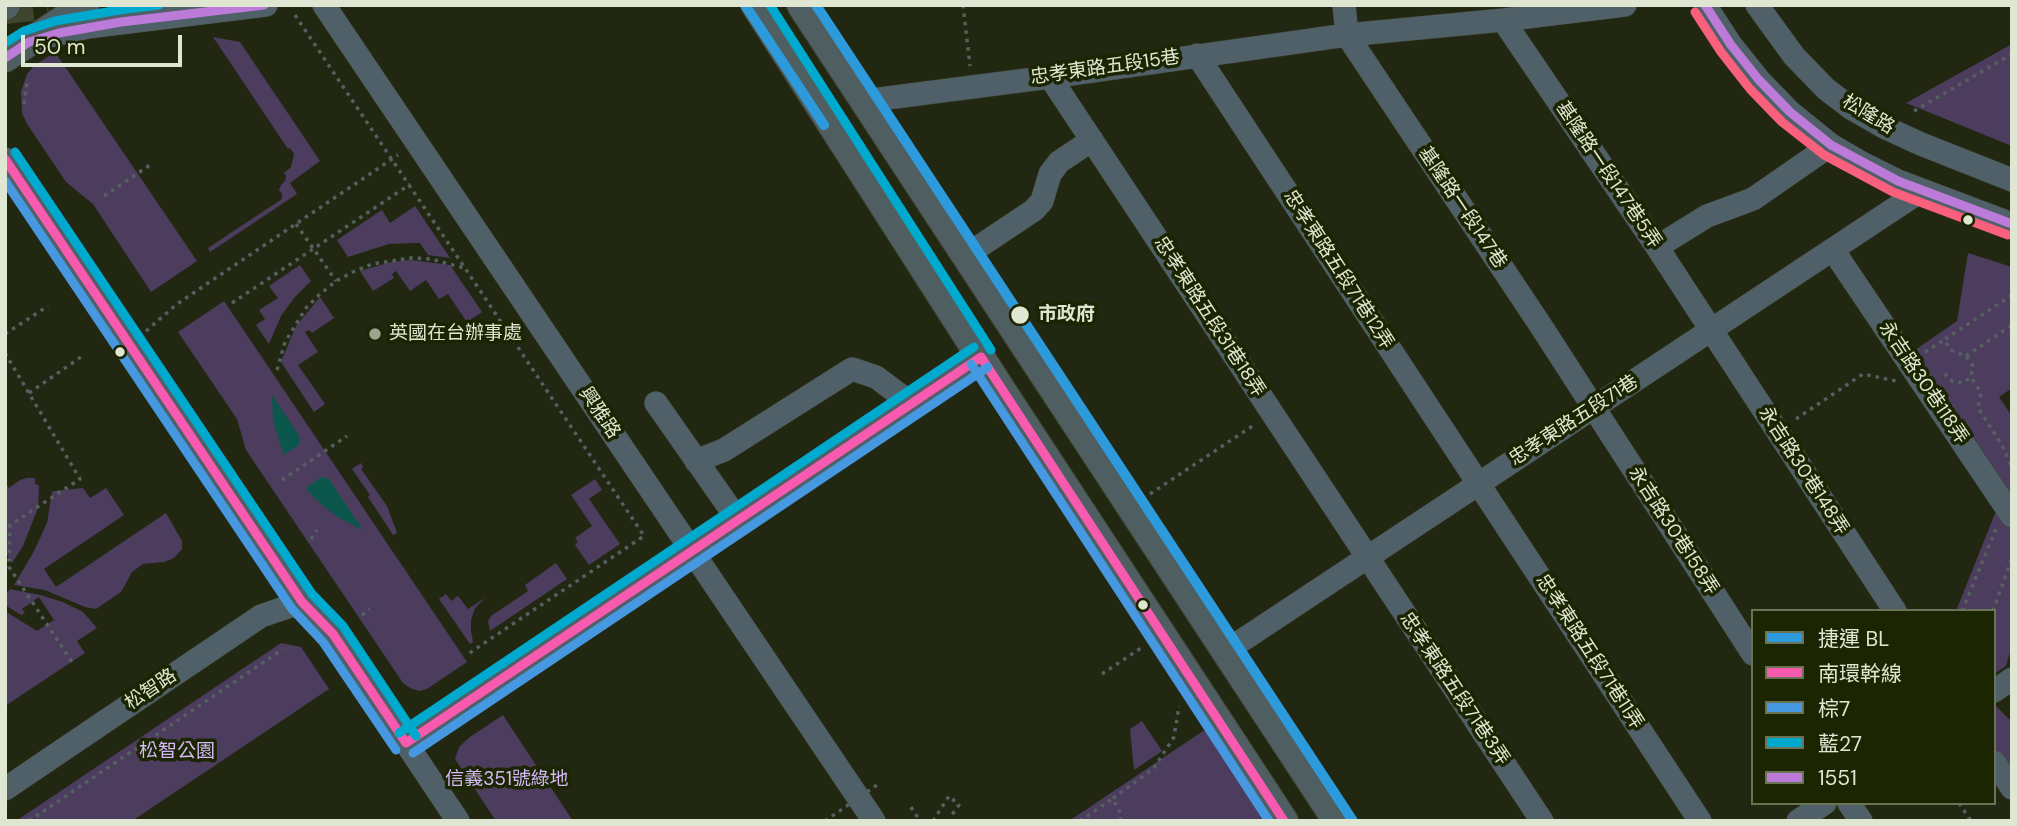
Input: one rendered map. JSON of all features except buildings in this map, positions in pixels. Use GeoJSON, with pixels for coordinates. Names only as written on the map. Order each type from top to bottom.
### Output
{"type":"FeatureCollection","features":[{"type":"Feature","properties":{"kind":"main road"},"geometry":{"type":"LineString","coordinates":[[5,58],[85,5]]}},
{"type":"Feature","properties":{"kind":"main road"},"geometry":{"type":"LineString","coordinates":[[755,5],[1284,821]]}},
{"type":"Feature","properties":{"kind":"main road"},"geometry":{"type":"LineString","coordinates":[[801,5],[1338,821]]}},
{"type":"Feature","properties":{"kind":"street"},"geometry":{"type":"LineString","coordinates":[[29,42],[88,27],[266,5]]}},
{"type":"Feature","properties":{"kind":"street","name":"興雅路"},"geometry":{"type":"LineString","coordinates":[[324,5],[874,821]]}},
{"type":"Feature","properties":{"kind":"street","name":"基隆路一段147巷"},"geometry":{"type":"LineString","coordinates":[[1344,5],[1347,35],[1594,407]]}},
{"type":"Feature","properties":{"kind":"street"},"geometry":{"type":"LineString","coordinates":[[1347,35],[1625,5]]}},
{"type":"Feature","properties":{"kind":"street"},"geometry":{"type":"LineString","coordinates":[[1704,5],[1731,46],[1759,80],[1790,112],[1832,145],[1860,162],[1921,191],[2012,224]]}},
{"type":"Feature","properties":{"kind":"street","name":"松隆路"},"geometry":{"type":"LineString","coordinates":[[1758,5],[1794,56],[1826,89],[1852,108],[1921,144],[2012,180]]}},
{"type":"Feature","properties":{"kind":"street","name":"基隆路一段147巷5弄"},"geometry":{"type":"LineString","coordinates":[[1503,20],[1711,331]]}},
{"type":"Feature","properties":{"kind":"street","name":"忠孝東路五段15巷"},"geometry":{"type":"LineString","coordinates":[[864,101],[1347,35]]}},
{"type":"Feature","properties":{"kind":"street","name":"忠孝東路五段71巷12弄"},"geometry":{"type":"LineString","coordinates":[[1197,55],[1479,484]]}},
{"type":"Feature","properties":{"kind":"street","name":"忠孝東路五段31巷18弄"},"geometry":{"type":"LineString","coordinates":[[1050,77],[1366,558]]}},
{"type":"Feature","properties":{"kind":"street"},"geometry":{"type":"LineString","coordinates":[[965,256],[1034,210],[1042,201],[1050,174],[1059,162],[1092,140]]}},
{"type":"Feature","properties":{"kind":"street"},"geometry":{"type":"LineString","coordinates":[[1657,247],[1707,216],[1753,198],[1832,145]]}},
{"type":"Feature","properties":{"kind":"street"},"geometry":{"type":"LineString","coordinates":[[5,159],[302,602],[333,634],[458,821]]}},
{"type":"Feature","properties":{"kind":"street","name":"忠孝東路五段71巷"},"geometry":{"type":"LineString","coordinates":[[1226,652],[1921,191]]}},
{"type":"Feature","properties":{"kind":"street","name":"永吉路30巷118弄"},"geometry":{"type":"LineString","coordinates":[[1833,250],[1926,377],[2009,511]]}},
{"type":"Feature","properties":{"kind":"street","name":"永吉路30巷148弄"},"geometry":{"type":"LineString","coordinates":[[1711,331],[1894,609]]}},
{"type":"Feature","properties":{"kind":"street"},"geometry":{"type":"LineString","coordinates":[[405,743],[981,357]]}},
{"type":"Feature","properties":{"kind":"street"},"geometry":{"type":"LineString","coordinates":[[696,461],[724,450],[852,369],[876,377],[912,404]]}},
{"type":"Feature","properties":{"kind":"street"},"geometry":{"type":"LineString","coordinates":[[656,403],[738,520]]}},
{"type":"Feature","properties":{"kind":"street","name":"永吉路30巷158弄"},"geometry":{"type":"LineString","coordinates":[[1594,407],[1751,651]]}},
{"type":"Feature","properties":{"kind":"street","name":"忠孝東路五段71巷11弄"},"geometry":{"type":"LineString","coordinates":[[1479,484],[1700,821]]}},
{"type":"Feature","properties":{"kind":"street","name":"忠孝東路五段71巷3弄"},"geometry":{"type":"LineString","coordinates":[[1366,558],[1542,821]]}},
{"type":"Feature","properties":{"kind":"street","name":"松智路"},"geometry":{"type":"LineString","coordinates":[[5,789],[261,616],[302,602]]}},
{"type":"Feature","properties":{"kind":"street"},"geometry":{"type":"LineString","coordinates":[[1996,690],[2012,679]]}},
{"type":"Feature","properties":{"kind":"street"},"geometry":{"type":"LineString","coordinates":[[1996,765],[2012,788]]}},
{"type":"Feature","properties":{"kind":"street"},"geometry":{"type":"LineString","coordinates":[[1798,821],[1822,805]]}},
{"type":"Feature","properties":{"kind":"street"},"geometry":{"type":"LineString","coordinates":[[1850,805],[1861,821]]}},
{"type":"Feature","properties":{"kind":"path"},"geometry":{"type":"LineString","coordinates":[[963,5],[972,86]]}},
{"type":"Feature","properties":{"kind":"path"},"geometry":{"type":"LineString","coordinates":[[295,15],[644,536],[468,654]]}},
{"type":"Feature","properties":{"kind":"path"},"geometry":{"type":"LineString","coordinates":[[1914,111],[2012,54]]}},
{"type":"Feature","properties":{"kind":"path"},"geometry":{"type":"LineString","coordinates":[[24,104],[27,82]]}},
{"type":"Feature","properties":{"kind":"path"},"geometry":{"type":"LineString","coordinates":[[131,344],[177,304],[417,142]]}},
{"type":"Feature","properties":{"kind":"path"},"geometry":{"type":"LineString","coordinates":[[104,196],[153,163]]}},
{"type":"Feature","properties":{"kind":"path"},"geometry":{"type":"LineString","coordinates":[[232,303],[409,185]]}},
{"type":"Feature","properties":{"kind":"path"},"geometry":{"type":"LineString","coordinates":[[296,224],[336,281]]}},
{"type":"Feature","properties":{"kind":"path"},"geometry":{"type":"LineString","coordinates":[[277,370],[285,342],[306,308],[336,281],[372,264],[391,260],[431,259],[464,268]]}},
{"type":"Feature","properties":{"kind":"path"},"geometry":{"type":"LineString","coordinates":[[2012,295],[1944,340],[1951,350],[1966,356],[1973,366],[1971,377],[1981,393],[1978,408],[2003,445],[2012,468]]}},
{"type":"Feature","properties":{"kind":"path"},"geometry":{"type":"LineString","coordinates":[[5,334],[48,306]]}},
{"type":"Feature","properties":{"kind":"path"},"geometry":{"type":"LineString","coordinates":[[1966,356],[2012,325]]}},
{"type":"Feature","properties":{"kind":"path"},"geometry":{"type":"LineString","coordinates":[[5,353],[80,479],[10,525],[9,567],[72,662]]}},
{"type":"Feature","properties":{"kind":"path"},"geometry":{"type":"LineString","coordinates":[[29,393],[81,357]]}},
{"type":"Feature","properties":{"kind":"path"},"geometry":{"type":"LineString","coordinates":[[1777,432],[1863,374],[1895,382],[1946,375],[1952,381],[1963,383],[1971,377]]}},
{"type":"Feature","properties":{"kind":"path"},"geometry":{"type":"LineString","coordinates":[[1131,507],[1272,413]]}},
{"type":"Feature","properties":{"kind":"path"},"geometry":{"type":"LineString","coordinates":[[282,480],[347,436]]}},
{"type":"Feature","properties":{"kind":"path"},"geometry":{"type":"LineString","coordinates":[[1963,609],[2009,511]]}},
{"type":"Feature","properties":{"kind":"path"},"geometry":{"type":"LineString","coordinates":[[311,539],[317,530]]}},
{"type":"Feature","properties":{"kind":"path"},"geometry":{"type":"LineString","coordinates":[[1994,609],[2012,558]]}},
{"type":"Feature","properties":{"kind":"path"},"geometry":{"type":"LineString","coordinates":[[362,615],[370,609]]}},
{"type":"Feature","properties":{"kind":"path"},"geometry":{"type":"LineString","coordinates":[[1102,674],[1142,648]]}},
{"type":"Feature","properties":{"kind":"path"},"geometry":{"type":"LineString","coordinates":[[29,821],[284,649]]}},
{"type":"Feature","properties":{"kind":"path"},"geometry":{"type":"LineString","coordinates":[[1080,821],[1154,768],[1174,737],[1179,704]]}},
{"type":"Feature","properties":{"kind":"path"},"geometry":{"type":"LineString","coordinates":[[825,821],[877,785]]}},
{"type":"Feature","properties":{"kind":"path"},"geometry":{"type":"LineString","coordinates":[[933,821],[949,796],[959,805],[951,816]]}},
{"type":"Feature","properties":{"kind":"path"},"geometry":{"type":"LineString","coordinates":[[1112,799],[1119,809],[1121,821]]}},
{"type":"Feature","properties":{"kind":"path"},"geometry":{"type":"LineString","coordinates":[[1960,805],[1970,821]]}},
{"type":"Feature","properties":{"kind":"path"},"geometry":{"type":"LineString","coordinates":[[911,807],[920,821]]}},
{"type":"Feature","properties":{"kind":"green space"},"geometry":{"type":"Polygon","coordinates":[[[213,37],[240,42],[320,161],[290,183],[297,194],[210,252],[208,248],[282,199],[279,190],[285,181],[284,173],[291,167],[294,154],[213,37]]]}},
{"type":"Feature","properties":{"kind":"green space"},"geometry":{"type":"Polygon","coordinates":[[[2012,44],[2012,146],[1906,103],[2012,44]]]}},
{"type":"Feature","properties":{"kind":"green space"},"geometry":{"type":"Polygon","coordinates":[[[55,52],[197,261],[151,292],[93,204],[66,182],[22,113],[21,92],[27,74],[55,52]]]}},
{"type":"Feature","properties":{"kind":"green space"},"geometry":{"type":"Polygon","coordinates":[[[415,206],[450,258],[428,255],[420,243],[389,244],[348,257],[337,240],[382,210],[390,223],[415,206]]]}},
{"type":"Feature","properties":{"kind":"green space"},"geometry":{"type":"Polygon","coordinates":[[[1968,253],[2012,267],[2012,388],[1999,397],[2012,416],[2012,504],[1911,353],[1957,321],[1968,253]]]}},
{"type":"Feature","properties":{"kind":"green space"},"geometry":{"type":"Polygon","coordinates":[[[411,260],[450,265],[482,312],[467,322],[448,294],[439,299],[426,280],[410,291],[396,271],[392,274],[394,278],[373,291],[360,271],[391,262],[411,260]]]}},
{"type":"Feature","properties":{"kind":"green space"},"geometry":{"type":"Polygon","coordinates":[[[300,265],[311,281],[281,316],[269,344],[256,325],[265,319],[259,310],[278,298],[269,286],[300,265]]]}},
{"type":"Feature","properties":{"kind":"green space"},"geometry":{"type":"Polygon","coordinates":[[[320,297],[334,318],[312,333],[309,330],[305,332],[318,352],[298,365],[325,404],[314,412],[281,362],[296,326],[320,297]]]}},
{"type":"Feature","properties":{"kind":"green space"},"geometry":{"type":"Polygon","coordinates":[[[224,301],[467,662],[427,689],[419,691],[403,683],[246,450],[237,419],[178,332],[224,301]]]}},
{"type":"Feature","properties":{"kind":"green space"},"geometry":{"type":"Polygon","coordinates":[[[361,463],[361,469],[387,506],[397,533],[393,535],[352,469],[361,463]]]}},
{"type":"Feature","properties":{"kind":"green space"},"geometry":{"type":"Polygon","coordinates":[[[27,478],[35,478],[35,484],[39,485],[38,508],[23,546],[12,563],[5,552],[5,482],[9,488],[27,478]]]}},
{"type":"Feature","properties":{"kind":"green space"},"geometry":{"type":"Polygon","coordinates":[[[595,479],[602,490],[589,499],[620,544],[589,565],[575,545],[578,542],[575,538],[592,526],[571,495],[595,479]]]}},
{"type":"Feature","properties":{"kind":"green space"},"geometry":{"type":"Polygon","coordinates":[[[83,488],[90,498],[106,488],[124,515],[44,569],[56,587],[166,513],[182,541],[182,549],[174,558],[143,564],[132,572],[121,592],[96,609],[45,590],[14,585],[47,523],[52,492],[83,488]]]}},
{"type":"Feature","properties":{"kind":"green space"},"geometry":{"type":"Polygon","coordinates":[[[1998,506],[2012,527],[2012,645],[2006,666],[1996,673],[1996,609],[1957,609],[1998,506]]]}},
{"type":"Feature","properties":{"kind":"green space"},"geometry":{"type":"Polygon","coordinates":[[[556,563],[567,579],[490,631],[488,621],[491,616],[528,591],[525,585],[556,563]]]}},
{"type":"Feature","properties":{"kind":"green space"},"geometry":{"type":"Polygon","coordinates":[[[10,589],[63,602],[83,612],[97,628],[77,641],[85,653],[5,706],[5,611],[37,631],[54,620],[39,597],[22,609],[25,613],[21,615],[5,605],[5,596],[10,589]]]}},
{"type":"Feature","properties":{"kind":"green space"},"geometry":{"type":"Polygon","coordinates":[[[446,594],[451,601],[458,596],[468,609],[485,598],[475,608],[471,620],[473,642],[470,644],[439,599],[446,594]]]}},
{"type":"Feature","properties":{"kind":"green space","name":"松智公園"},"geometry":{"type":"Polygon","coordinates":[[[281,643],[301,647],[329,689],[132,821],[16,821],[281,643]]]}},
{"type":"Feature","properties":{"kind":"green space"},"geometry":{"type":"Polygon","coordinates":[[[1996,706],[2012,722],[2012,775],[1996,753],[1996,706]]]}},
{"type":"Feature","properties":{"kind":"green space","name":"信義351號綠地"},"geometry":{"type":"Polygon","coordinates":[[[503,715],[573,821],[496,821],[455,759],[459,747],[503,715]]]}},
{"type":"Feature","properties":{"kind":"green space"},"geometry":{"type":"Polygon","coordinates":[[[1142,721],[1162,751],[1134,770],[1130,729],[1142,721]]]}},
{"type":"Feature","properties":{"kind":"green space"},"geometry":{"type":"Polygon","coordinates":[[[1206,729],[1266,821],[1069,821],[1206,729]]]}},
{"type":"Feature","properties":{"kind":"water"},"geometry":{"type":"Polygon","coordinates":[[[272,395],[300,437],[299,445],[284,455],[273,421],[272,395]]]}},
{"type":"Feature","properties":{"kind":"water"},"geometry":{"type":"Polygon","coordinates":[[[321,477],[329,479],[363,530],[324,507],[306,488],[321,477]]]}},
{"type":"Feature","properties":{"kind":"tunnel"},"geometry":{"type":"LineString","coordinates":[[5,10],[48,5]]}},
{"type":"Feature","properties":{"kind":"metro line","name":"BL"},"geometry":{"type":"LineString","coordinates":[[745,5],[824,125]]}},
{"type":"Feature","properties":{"kind":"metro line","name":"BL"},"geometry":{"type":"LineString","coordinates":[[816,5],[1353,821]]}},
{"type":"Feature","properties":{"kind":"transit line","name":"藍27"},"geometry":{"type":"LineString","coordinates":[[5,43],[24,31],[55,21],[159,5]]}},
{"type":"Feature","properties":{"kind":"transit line","name":"1551"},"geometry":{"type":"LineString","coordinates":[[5,58],[29,42],[59,33],[121,22],[264,5]]}},
{"type":"Feature","properties":{"kind":"transit line","name":"藍27"},"geometry":{"type":"LineString","coordinates":[[770,5],[991,350]]}},
{"type":"Feature","properties":{"kind":"transit line","name":"1551"},"geometry":{"type":"LineString","coordinates":[[1705,5],[1731,45],[1759,80],[1790,112],[1831,145],[1898,181],[2012,224]]}},
{"type":"Feature","properties":{"kind":"transit line"},"geometry":{"type":"LineString","coordinates":[[1695,12],[1750,89],[1782,122],[1824,155],[1893,192],[2008,235]]}},
{"type":"Feature","properties":{"kind":"transit line","name":"藍27"},"geometry":{"type":"LineString","coordinates":[[15,152],[312,594],[343,626],[416,736]]}},
{"type":"Feature","properties":{"kind":"transit line","name":"南環幹線"},"geometry":{"type":"LineString","coordinates":[[5,159],[302,602],[333,634],[406,743]]}},
{"type":"Feature","properties":{"kind":"transit line","name":"棕7"},"geometry":{"type":"LineString","coordinates":[[5,181],[292,609],[323,642],[396,750]]}},
{"type":"Feature","properties":{"kind":"transit line","name":"藍27"},"geometry":{"type":"LineString","coordinates":[[399,733],[974,347]]}},
{"type":"Feature","properties":{"kind":"transit line","name":"南環幹線"},"geometry":{"type":"LineString","coordinates":[[981,357],[1284,821]]}},
{"type":"Feature","properties":{"kind":"transit line","name":"南環幹線"},"geometry":{"type":"LineString","coordinates":[[406,743],[981,357]]}},
{"type":"Feature","properties":{"kind":"transit line","name":"棕7"},"geometry":{"type":"LineString","coordinates":[[971,364],[1269,821]]}},
{"type":"Feature","properties":{"kind":"transit line","name":"棕7"},"geometry":{"type":"LineString","coordinates":[[413,753],[988,367]]}},
{"type":"Feature","properties":{"kind":"place","name":"市政府"},"geometry":{"type":"Point","coordinates":[1020,315]}},
{"type":"Feature","properties":{"kind":"place","name":"英國在台辦事處"},"geometry":{"type":"Point","coordinates":[375,334]}}]}
